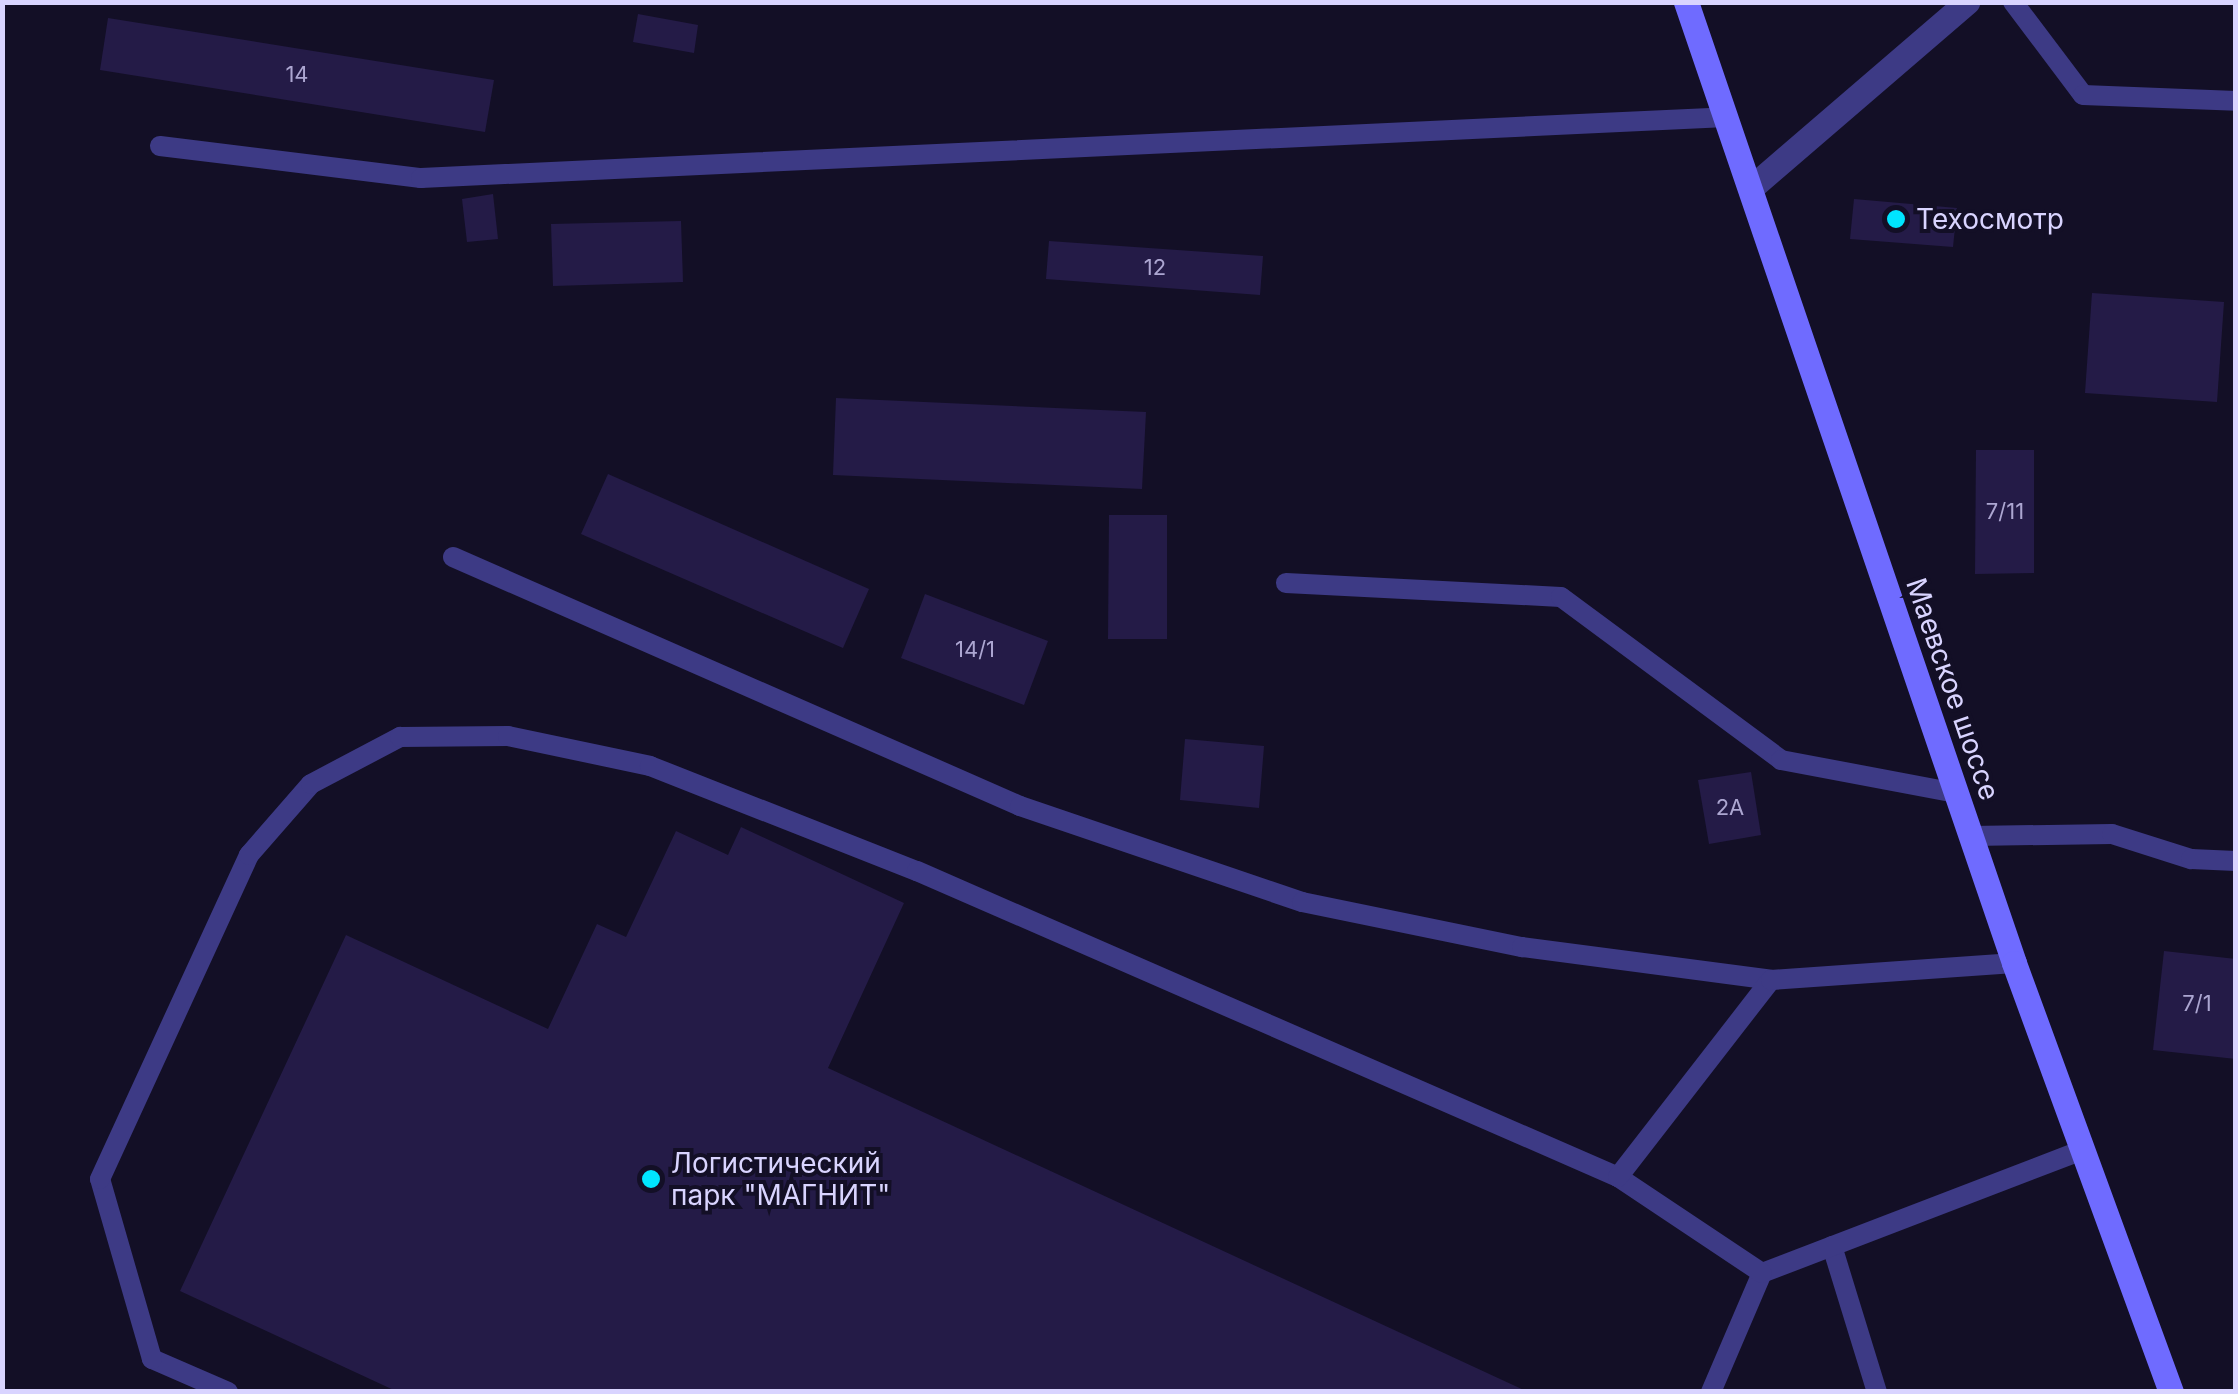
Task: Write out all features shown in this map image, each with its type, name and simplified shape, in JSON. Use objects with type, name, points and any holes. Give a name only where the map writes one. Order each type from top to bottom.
[{"type":"street","name":"Маевское шоссе","points":[[1686,2],[2014,963],[2172,1392]]},
{"type":"street","points":[[1752,187],[1966,2]]},
{"type":"lane","points":[[2012,2],[2083,96],[2236,102]]},
{"type":"lane","points":[[160,146],[420,178],[1728,117]]},
{"type":"lane","points":[[453,557],[1020,806],[1302,902],[1522,947],[1771,980],[2014,963]]},
{"type":"lane","points":[[1286,583],[1562,597],[1781,760],[1956,793]]},
{"type":"lane","points":[[228,1392],[152,1359],[100,1178],[248,854],[311,784],[400,737],[508,736],[650,766],[917,871],[1618,1178],[1762,1273]]},
{"type":"lane","points":[[1971,836],[2112,834],[2191,859],[2236,861]]},
{"type":"lane","points":[[1618,1178],[1771,980]]},
{"type":"lane","points":[[1711,1392],[1762,1273],[2082,1150]]},
{"type":"lane","points":[[1832,1246],[1877,1392]]},
{"type":"building","points":[[638,14],[698,25],[694,53],[633,42]]},
{"type":"building","points":[[108,18],[494,80],[485,132],[100,70]]},
{"type":"building","points":[[493,194],[498,239],[467,242],[462,199]]},
{"type":"building","points":[[1854,199],[1957,208],[1953,247],[1850,239]]},
{"type":"building","points":[[681,221],[683,282],[553,286],[551,224]]},
{"type":"building","points":[[1049,241],[1263,256],[1260,295],[1046,279]]},
{"type":"building","points":[[2092,293],[2224,302],[2217,402],[2085,393]]},
{"type":"building","points":[[836,398],[1146,412],[1142,489],[833,475]]},
{"type":"building","points":[[1976,450],[2034,450],[2034,573],[1975,574]]},
{"type":"building","points":[[608,474],[869,589],[843,648],[581,534]]},
{"type":"building","points":[[1109,515],[1167,515],[1167,639],[1108,639]]},
{"type":"building","points":[[925,594],[1048,641],[1024,705],[901,658]]},
{"type":"building","points":[[1185,739],[1264,746],[1259,808],[1180,800]]},
{"type":"building","points":[[1751,772],[1761,835],[1709,844],[1698,780]]},
{"type":"building","name":"Логистический парк \"МАГНИТ\"","points":[[741,827],[904,903],[828,1068],[1528,1392],[398,1392],[180,1291],[346,935],[548,1029],[597,924],[626,937],[676,831],[728,855]]},
{"type":"building","points":[[2164,951],[2236,959],[2236,1059],[2153,1050]]},
{"type":"place","name":"Техосмотр","points":[[1896,219]]},
{"type":"place","name":"Логистический парк \"МАГНИТ\"","points":[[651,1179]]}]
